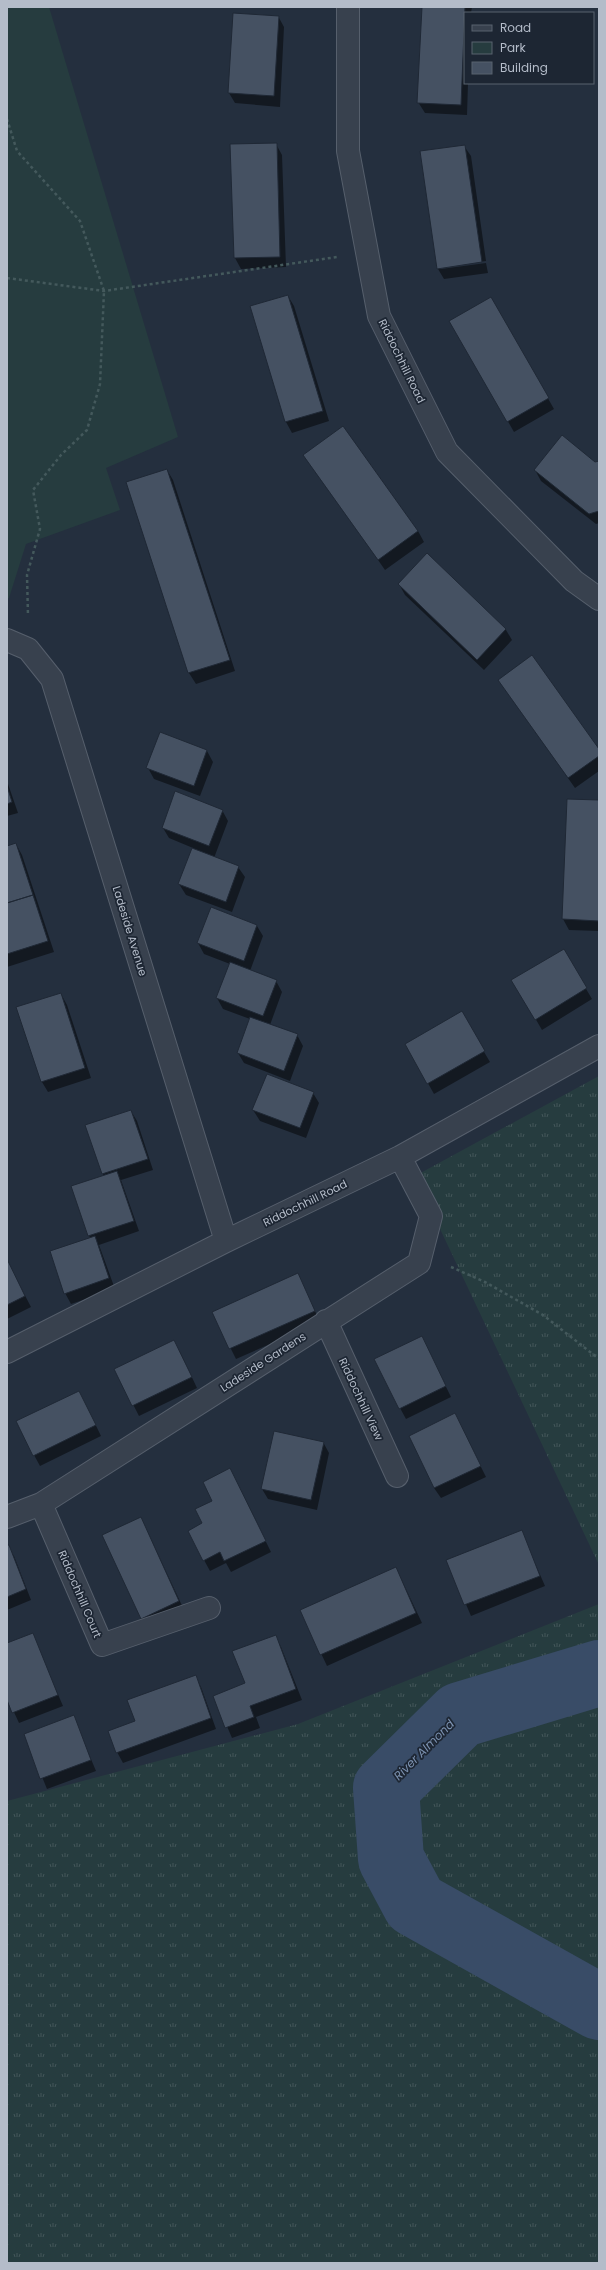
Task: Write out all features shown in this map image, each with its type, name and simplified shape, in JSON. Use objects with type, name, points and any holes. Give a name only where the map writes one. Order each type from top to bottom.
[{"type":"street","name":"Riddochhill Road","points":[[348,7],[348,151],[379,316],[447,452],[574,581],[599,599]]},
{"type":"street","name":"Ladeside Avenue","points":[[7,640],[28,649],[52,679],[226,1241]]},
{"type":"street","name":"Riddochhill Road","points":[[7,1352],[226,1241],[400,1157],[599,1046]]},
{"type":"street","name":"Ladeside Gardens","points":[[7,1517],[41,1504],[419,1263],[431,1216],[400,1157]]},
{"type":"street","name":"Riddochhill View","points":[[326,1321],[396,1476]]},
{"type":"street","name":"Riddochhill Court","points":[[41,1504],[102,1645],[209,1608]]},
{"type":"path","points":[[7,119],[17,151],[80,221],[104,291],[100,384],[87,430],[61,455],[33,490],[40,529],[27,575],[28,649]]},
{"type":"path","points":[[7,278],[104,291],[368,252]]},
{"type":"path","points":[[421,1254],[485,1282],[543,1315],[599,1359]]},
{"type":"green space","points":[[7,7],[49,7],[178,437],[106,468],[120,510],[26,544],[9,598],[7,599]]},
{"type":"green space","points":[[599,1076],[599,1565],[415,1176]]},
{"type":"green space","points":[[599,1604],[599,2263],[7,2263],[7,1801],[298,1724]]},
{"type":"building","points":[[422,7],[465,7],[461,105],[417,103]]},
{"type":"building","points":[[233,13],[279,16],[274,96],[228,93]]},
{"type":"building","points":[[277,143],[280,257],[234,258],[230,144]]},
{"type":"building","points":[[465,145],[482,262],[437,269],[420,151]]},
{"type":"building","points":[[288,295],[323,411],[285,422],[250,306]]},
{"type":"building","points":[[491,297],[549,398],[507,422],[449,321]]},
{"type":"building","points":[[343,426],[418,531],[378,560],[303,455]]},
{"type":"building","points":[[562,435],[595,462],[599,461],[599,511],[589,514],[534,470]]},
{"type":"building","points":[[167,469],[230,660],[188,673],[126,482]]},
{"type":"building","points":[[427,553],[506,629],[477,660],[398,584]]},
{"type":"building","points":[[532,655],[599,749],[599,756],[568,778],[498,680]]},
{"type":"building","points":[[160,732],[207,750],[194,786],[146,768]]},
{"type":"building","points":[[7,786],[12,802],[7,804]]},
{"type":"building","points":[[175,791],[223,810],[209,846],[162,828]]},
{"type":"building","points":[[567,799],[599,800],[599,921],[562,919]]},
{"type":"building","points":[[16,843],[33,895],[7,903],[7,846]]},
{"type":"building","points":[[192,848],[239,866],[226,902],[178,884]]},
{"type":"building","points":[[33,895],[48,941],[7,954],[7,903]]},
{"type":"building","points":[[211,907],[257,925],[244,961],[197,943]]},
{"type":"building","points":[[564,949],[587,988],[535,1020],[511,980]]},
{"type":"building","points":[[230,962],[277,980],[263,1016],[216,998]]},
{"type":"building","points":[[61,993],[85,1068],[41,1082],[16,1007]]},
{"type":"building","points":[[462,1011],[485,1051],[427,1084],[405,1044]]},
{"type":"building","points":[[250,1017],[298,1034],[284,1071],[237,1053]]},
{"type":"building","points":[[267,1074],[314,1092],[300,1128],[252,1110]]},
{"type":"building","points":[[131,1110],[148,1159],[102,1174],[85,1125]]},
{"type":"building","points":[[117,1171],[134,1221],[88,1236],[71,1186]]},
{"type":"building","points":[[95,1236],[109,1278],[64,1294],[50,1251]]},
{"type":"building","points":[[7,1259],[25,1296],[7,1305]]},
{"type":"building","points":[[298,1273],[315,1311],[229,1349],[212,1312]]},
{"type":"building","points":[[422,1336],[446,1386],[399,1409],[374,1359]]},
{"type":"building","points":[[174,1340],[192,1377],[132,1406],[114,1369]]},
{"type":"building","points":[[79,1391],[96,1425],[33,1456],[16,1421]]},
{"type":"building","points":[[455,1413],[481,1466],[434,1488],[409,1436]]},
{"type":"building","points":[[274,1431],[324,1442],[311,1500],[261,1489]]},
{"type":"building","points":[[230,1468],[266,1541],[224,1561],[220,1552],[203,1561],[188,1531],[202,1523],[195,1509],[212,1501],[203,1482]]},
{"type":"building","points":[[141,1517],[179,1601],[141,1619],[102,1535]]},
{"type":"building","points":[[522,1530],[540,1576],[464,1605],[446,1560]]},
{"type":"building","points":[[7,1545],[9,1545],[26,1589],[7,1597]]},
{"type":"building","points":[[396,1567],[416,1613],[320,1655],[300,1610]]},
{"type":"building","points":[[33,1633],[58,1695],[12,1713],[7,1700],[7,1643]]},
{"type":"building","points":[[276,1635],[296,1689],[250,1706],[254,1717],[225,1728],[213,1696],[245,1683],[232,1651]]},
{"type":"building","points":[[196,1675],[211,1718],[116,1753],[108,1731],[135,1721],[127,1700]]},
{"type":"building","points":[[74,1715],[91,1760],[40,1779],[24,1734]]},
{"type":"waterway","name":"River Almond","points":[[599,1673],[460,1715],[386,1788],[391,1859],[415,1904],[599,2007]]}]
